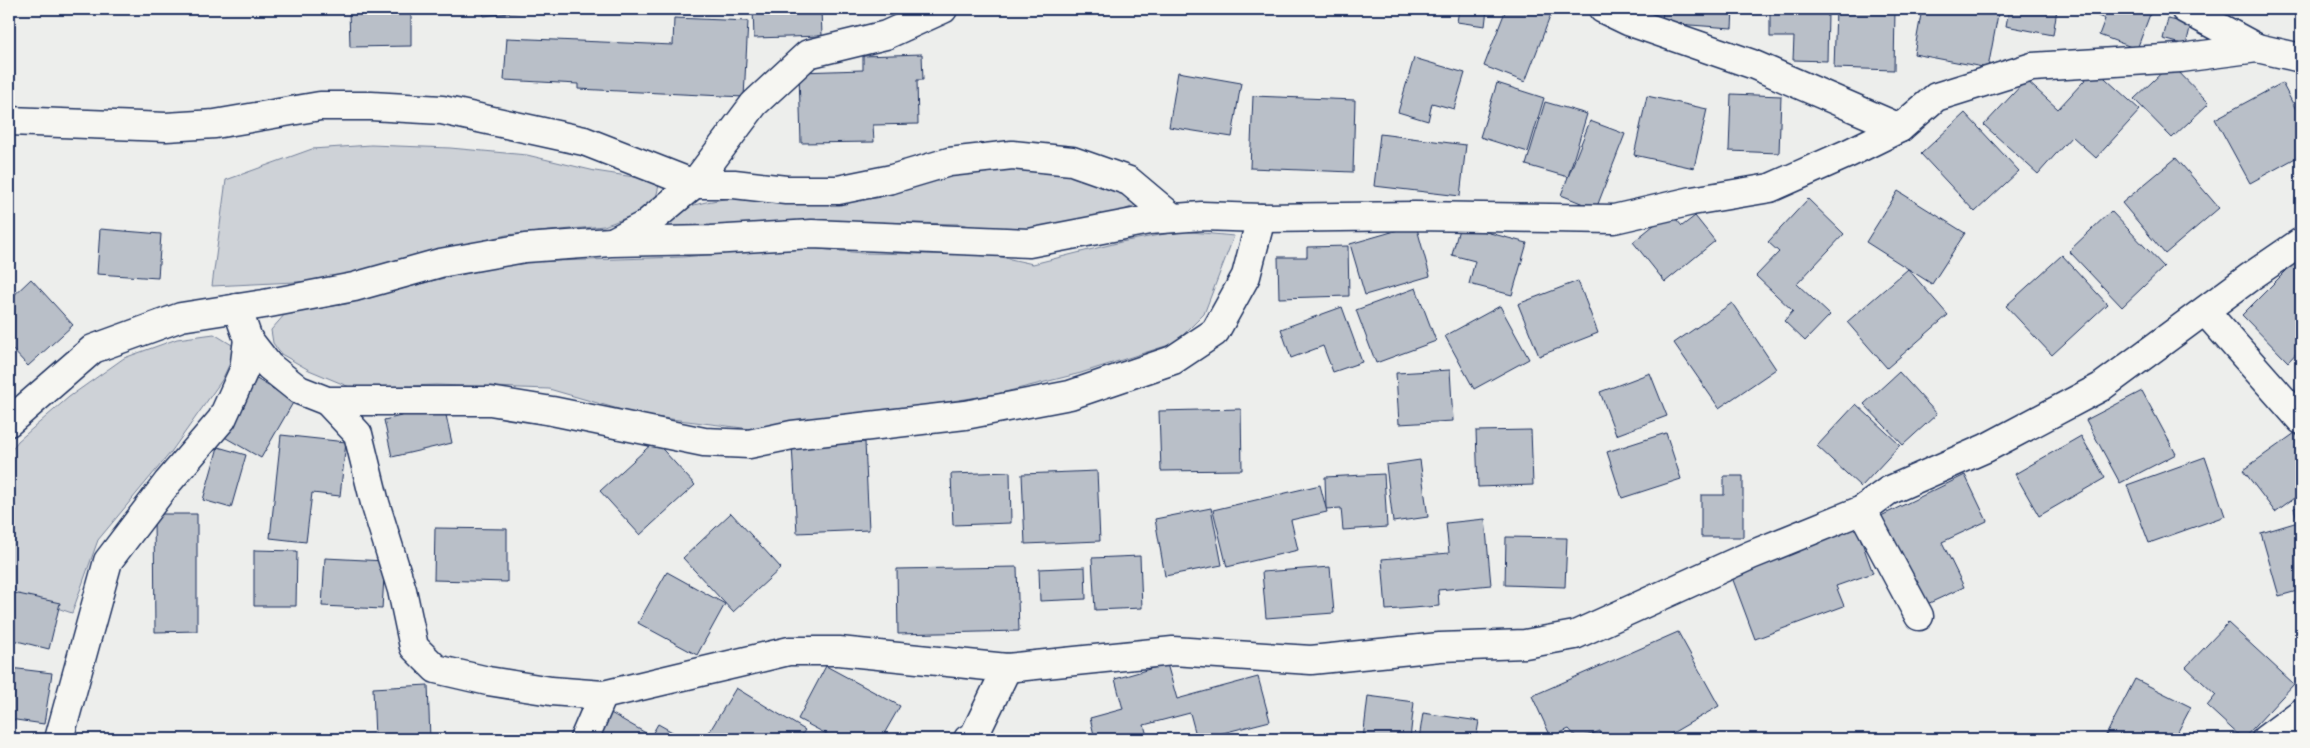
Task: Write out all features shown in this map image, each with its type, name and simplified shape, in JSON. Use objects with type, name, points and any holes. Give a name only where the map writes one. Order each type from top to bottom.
[{"type":"street","points":[[611,242],[645,225],[694,184],[754,104],[808,54],[886,35],[943,9]]},
{"type":"street","points":[[1603,9],[1628,21],[1752,64],[1900,128]]},
{"type":"street","points":[[2185,9],[2257,48],[2301,58]]},
{"type":"street","points":[[9,422],[93,350],[181,317],[354,287],[440,263],[526,248],[611,242],[711,240],[812,234],[1029,243],[1149,220],[1202,216],[1262,218],[1415,216],[1614,219],[1692,201],[1770,188],[1900,128],[1936,97],[2032,67],[2181,58],[2257,48]]},
{"type":"street","points":[[9,121],[166,127],[215,124],[320,106],[371,106],[442,110],[584,141],[694,184],[734,184],[786,190],[838,190],[892,179],[949,162],[1012,156],[1072,161],[1129,182],[1174,218]]},
{"type":"street","points":[[237,308],[248,339],[269,366],[298,390],[327,401],[490,401],[552,411],[704,442],[749,444],[792,435],[965,415],[1070,395],[1173,360],[1215,332],[1246,276],[1262,218]]},
{"type":"street","points":[[327,401],[358,434],[375,503],[402,590],[414,647],[436,669],[488,681],[551,691],[603,695],[790,651],[839,651],[1007,668],[1173,651],[1311,660],[1391,651],[1525,644],[1575,635],[1751,555],[1862,510],[1888,492],[1986,448],[2101,387],[2250,277],[2301,242]]},
{"type":"street","points":[[2205,311],[2301,420]]},
{"type":"street","points":[[59,739],[108,561],[168,482],[222,419],[244,370],[248,339]]},
{"type":"street","points":[[1862,510],[1919,616]]},
{"type":"street","points":[[973,738],[1007,668]]},
{"type":"street","points":[[584,739],[603,695]]},
{"type":"street","points":[[2266,739],[2301,713]]},
{"type":"shaded area","points":[[371,145],[450,148],[527,155],[595,171],[660,181],[655,202],[636,214],[604,226],[506,235],[316,281],[212,286],[226,180],[312,149]]},
{"type":"shaded area","points":[[1009,164],[1060,172],[1092,180],[1122,194],[1136,205],[1114,214],[1014,234],[960,224],[820,221],[660,229],[686,207],[706,202],[748,195],[825,201],[877,198],[961,170]]},
{"type":"shaded area","points":[[1181,231],[1234,236],[1204,314],[1175,343],[1081,373],[997,394],[857,416],[751,429],[639,415],[549,389],[436,385],[352,388],[309,370],[281,354],[273,343],[271,330],[286,313],[346,304],[431,281],[522,262],[683,257],[798,247],[862,253],[992,255],[1033,264],[1121,242]]},
{"type":"shaded area","points":[[214,334],[237,348],[222,380],[171,452],[98,540],[72,613],[9,592],[9,453],[18,441],[69,397],[124,358],[177,339]]},
{"type":"building","points":[[349,9],[411,9],[411,46],[350,47]]},
{"type":"building","points":[[482,9],[541,9],[484,16]]},
{"type":"building","points":[[753,9],[821,9],[822,36],[754,38]]},
{"type":"building","points":[[1459,9],[1487,9],[1485,26],[1457,22]]},
{"type":"building","points":[[1506,9],[1553,9],[1525,82],[1484,66]]},
{"type":"building","points":[[1663,9],[1733,9],[1732,28],[1662,23]]},
{"type":"building","points":[[1836,9],[1895,9],[1894,70],[1834,68]]},
{"type":"building","points":[[1922,9],[1999,9],[1988,68],[1914,54]]},
{"type":"building","points":[[2009,9],[2057,9],[2053,35],[2006,26]]},
{"type":"building","points":[[2082,9],[2152,9],[2137,49],[2099,35],[2105,19]]},
{"type":"building","points":[[1770,12],[1828,13],[1827,61],[1793,60],[1794,37],[1770,37]]},
{"type":"building","points":[[674,18],[748,21],[744,97],[578,89],[578,84],[504,80],[507,38],[673,45]]},
{"type":"building","points":[[2168,19],[2191,24],[2186,45],[2163,39]]},
{"type":"building","points":[[922,54],[923,80],[917,80],[918,124],[873,125],[874,142],[801,143],[799,72],[863,70],[863,56]]},
{"type":"building","points":[[1414,58],[1465,73],[1454,109],[1432,103],[1428,121],[1398,112]]},
{"type":"building","points":[[2171,64],[2209,103],[2172,138],[2134,99]]},
{"type":"building","points":[[2095,69],[2140,110],[2096,158],[2072,136],[2038,174],[1984,125],[2026,80],[2058,109]]},
{"type":"building","points":[[1178,72],[1241,83],[1232,137],[1169,127]]},
{"type":"building","points":[[1497,83],[1544,98],[1528,152],[1480,137]]},
{"type":"building","points":[[2282,83],[2301,119],[2301,155],[2250,183],[2215,119]]},
{"type":"building","points":[[1731,94],[1781,96],[1779,153],[1729,151]]},
{"type":"building","points":[[1253,96],[1355,100],[1353,172],[1250,168]]},
{"type":"building","points":[[1647,96],[1707,109],[1694,168],[1634,155]]},
{"type":"building","points":[[1545,102],[1587,114],[1568,177],[1526,165]]},
{"type":"building","points":[[1965,113],[2019,171],[1975,212],[1921,154]]},
{"type":"building","points":[[1590,121],[1625,134],[1596,209],[1561,195]]},
{"type":"building","points":[[1380,134],[1466,145],[1460,196],[1374,186]]},
{"type":"building","points":[[2176,158],[2219,208],[2165,254],[2122,203]]},
{"type":"building","points":[[1898,191],[1965,233],[1932,284],[1866,242]]},
{"type":"building","points":[[1808,199],[1844,234],[1797,284],[1830,315],[1805,341],[1784,321],[1793,311],[1756,276],[1779,252],[1768,242]]},
{"type":"building","points":[[2111,211],[2164,267],[2122,307],[2069,251]]},
{"type":"building","points":[[1670,212],[1682,226],[1695,216],[1715,241],[1665,282],[1633,242]]},
{"type":"building","points":[[1416,225],[1430,276],[1365,295],[1350,244]]},
{"type":"building","points":[[1460,225],[1527,243],[1512,295],[1469,284],[1475,261],[1452,255]]},
{"type":"building","points":[[100,229],[161,234],[158,278],[97,274]]},
{"type":"building","points":[[1348,246],[1349,296],[1279,298],[1278,257],[1307,257],[1307,247]]},
{"type":"building","points":[[2062,255],[2107,304],[2052,355],[2006,306]]},
{"type":"building","points":[[2301,256],[2301,348],[2288,362],[2242,315]]},
{"type":"building","points":[[1908,269],[1948,315],[1887,368],[1847,322]]},
{"type":"building","points":[[31,279],[73,325],[28,366],[9,346],[9,300]]},
{"type":"building","points":[[1578,281],[1598,333],[1539,356],[1518,304]]},
{"type":"building","points":[[1416,288],[1436,341],[1376,363],[1356,310]]},
{"type":"building","points":[[1732,303],[1776,369],[1719,408],[1674,343]]},
{"type":"building","points":[[1500,306],[1529,359],[1474,389],[1445,336]]},
{"type":"building","points":[[1342,307],[1362,362],[1333,372],[1323,346],[1291,358],[1281,329]]},
{"type":"building","points":[[1450,370],[1453,421],[1399,424],[1396,373]]},
{"type":"building","points":[[1899,372],[1937,414],[1903,445],[1864,404]]},
{"type":"building","points":[[1650,373],[1667,416],[1616,435],[1600,392]]},
{"type":"building","points":[[255,378],[294,401],[261,458],[221,435]]},
{"type":"building","points":[[2142,391],[2176,454],[2120,483],[2086,420]]},
{"type":"building","points":[[1856,404],[1900,445],[1861,487],[1817,446]]},
{"type":"building","points":[[444,406],[452,443],[392,457],[384,420]]},
{"type":"building","points":[[1241,409],[1242,470],[1161,471],[1159,411]]},
{"type":"building","points":[[1531,430],[1533,485],[1478,487],[1476,431]]},
{"type":"building","points":[[1666,433],[1681,479],[1622,498],[1607,452]]},
{"type":"building","points":[[2295,433],[2301,441],[2301,493],[2275,512],[2243,470]]},
{"type":"building","points":[[281,435],[346,442],[340,496],[312,493],[306,542],[270,538]]},
{"type":"building","points":[[2081,436],[2105,478],[2039,516],[2015,474]]},
{"type":"building","points":[[655,441],[695,485],[640,535],[600,491]]},
{"type":"building","points":[[865,442],[869,530],[797,533],[792,445]]},
{"type":"building","points":[[218,447],[246,455],[231,508],[203,500]]},
{"type":"building","points":[[2205,457],[2225,516],[2149,543],[2127,485]]},
{"type":"building","points":[[1420,460],[1428,517],[1393,522],[1386,465]]},
{"type":"building","points":[[1097,471],[1100,541],[1025,544],[1022,474]]},
{"type":"building","points":[[1010,472],[1011,523],[953,525],[951,474]]},
{"type":"building","points":[[1384,474],[1387,527],[1343,530],[1341,508],[1326,509],[1325,477]]},
{"type":"building","points":[[1965,475],[1987,521],[1942,542],[1964,587],[1923,606],[1881,516]]},
{"type":"building","points":[[1724,476],[1743,476],[1743,537],[1701,537],[1701,495],[1724,495]]},
{"type":"building","points":[[1320,485],[1327,512],[1291,520],[1298,550],[1227,567],[1213,510]]},
{"type":"building","points":[[2301,506],[2301,590],[2279,596],[2261,533],[2298,522],[2294,508]]},
{"type":"building","points":[[1211,508],[1222,565],[1165,576],[1155,519]]},
{"type":"building","points":[[731,513],[781,568],[733,612],[683,558]]},
{"type":"building","points":[[154,514],[197,514],[197,631],[155,632]]},
{"type":"building","points":[[1485,519],[1491,585],[1438,590],[1439,606],[1386,610],[1382,559],[1449,553],[1446,523]]},
{"type":"building","points":[[1856,526],[1873,573],[1836,586],[1844,606],[1755,639],[1730,572]]},
{"type":"building","points":[[435,528],[507,529],[507,582],[434,580]]},
{"type":"building","points":[[1506,537],[1567,538],[1565,587],[1505,585]]},
{"type":"building","points":[[254,550],[297,551],[296,606],[254,606]]},
{"type":"building","points":[[1140,556],[1142,608],[1095,610],[1092,558]]},
{"type":"building","points":[[325,558],[385,561],[382,609],[322,606]]},
{"type":"building","points":[[1017,567],[1019,631],[898,634],[897,569]]},
{"type":"building","points":[[1085,567],[1086,599],[1040,601],[1039,569]]},
{"type":"building","points":[[1330,567],[1334,613],[1266,618],[1262,572]]},
{"type":"building","points":[[667,572],[725,604],[697,655],[638,623]]},
{"type":"building","points":[[9,592],[60,603],[49,649],[9,639]]},
{"type":"building","points":[[2228,623],[2294,684],[2243,739],[2207,706],[2216,695],[2186,667]]},
{"type":"building","points":[[1678,632],[1719,706],[1662,739],[1627,739],[1625,737],[1602,739],[1600,731],[1578,739],[1569,729],[1551,737],[1532,696]]},
{"type":"building","points":[[1167,664],[1177,699],[1258,677],[1270,721],[1215,735],[1216,739],[1197,739],[1190,713],[1144,725],[1148,739],[1095,739],[1090,718],[1123,709],[1115,679]]},
{"type":"building","points":[[826,666],[900,706],[881,739],[836,739],[798,719]]},
{"type":"building","points":[[10,668],[52,673],[44,724],[9,719]]},
{"type":"building","points":[[2135,679],[2191,707],[2174,739],[2104,739]]},
{"type":"building","points":[[428,685],[430,739],[375,739],[373,688]]},
{"type":"building","points":[[736,688],[805,730],[799,739],[705,739]]},
{"type":"building","points":[[1368,696],[1414,702],[1410,739],[1363,739]]},
{"type":"building","points":[[609,712],[651,736],[658,724],[685,739],[593,739]]},
{"type":"building","points":[[1423,713],[1479,721],[1476,739],[1419,739]]},
{"type":"building","points":[[231,735],[231,739],[156,739],[156,737]]},
{"type":"building","points":[[1882,736],[1883,739],[1866,739]]}]
